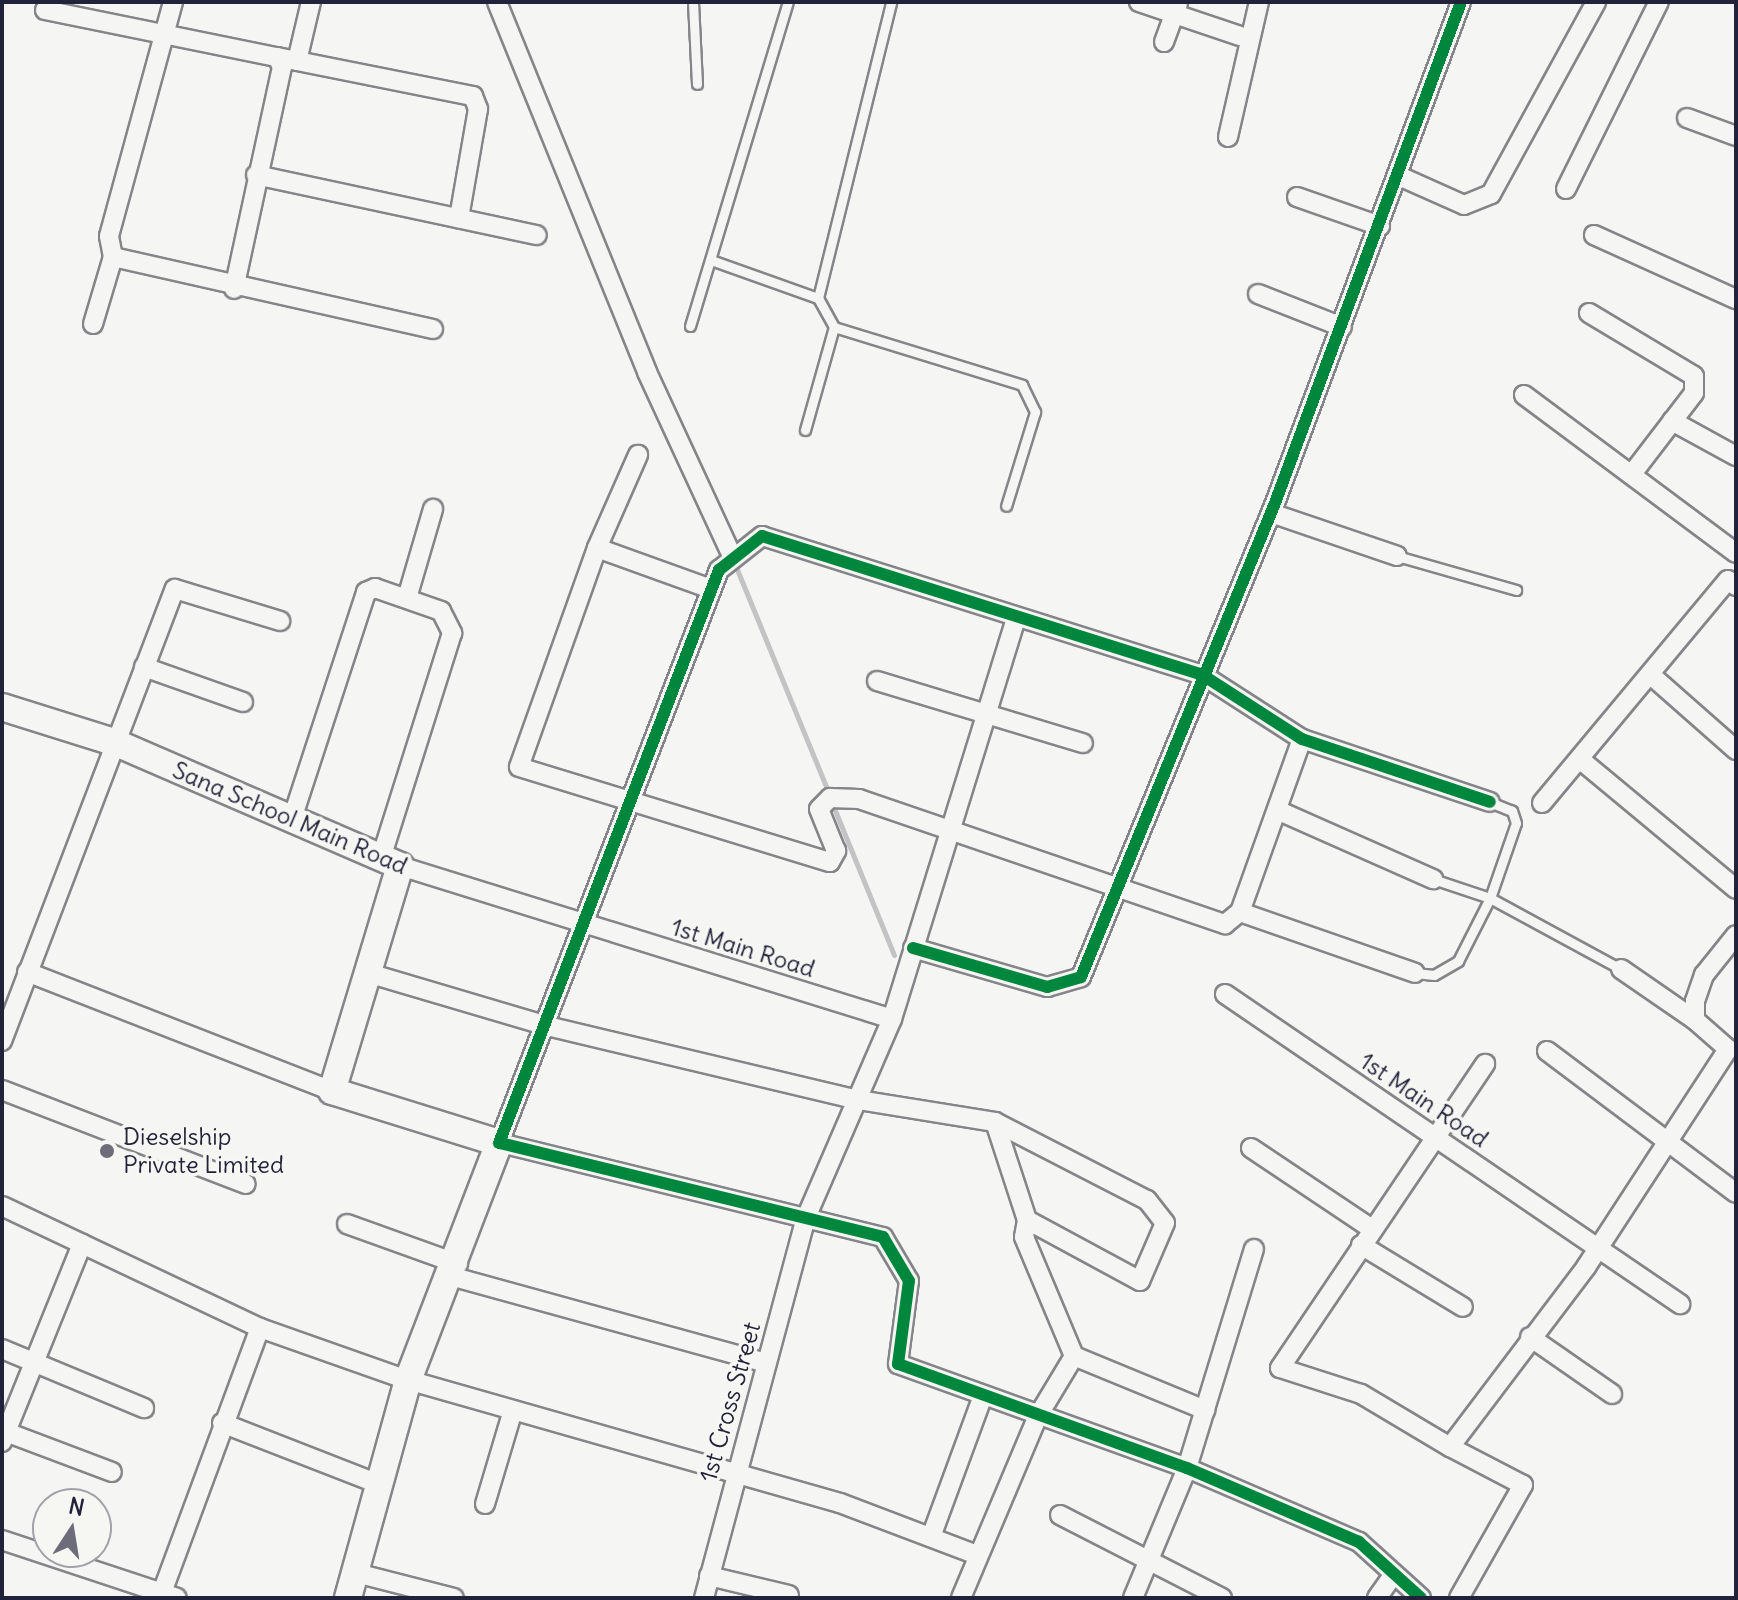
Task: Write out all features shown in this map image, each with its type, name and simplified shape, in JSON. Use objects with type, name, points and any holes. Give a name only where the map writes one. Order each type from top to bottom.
[{"type":"street","points":[[93,324],[113,257],[109,236],[162,32],[173,2]]},
{"type":"street","points":[[297,61],[311,2]]},
{"type":"street","points":[[497,2],[647,372],[731,554]]},
{"type":"street","points":[[1139,2],[1177,8],[1240,36]]},
{"type":"street","points":[[1228,137],[1259,2]]},
{"type":"street","points":[[913,948],[1047,987],[1066,985],[1081,977],[1201,674],[1271,513],[1399,176],[1461,2]]},
{"type":"street","points":[[1399,176],[1464,205],[1491,194],[1596,2]]},
{"type":"street","points":[[1566,189],[1659,2]]},
{"type":"street","points":[[1164,42],[1177,8]]},
{"type":"street","points":[[45,10],[473,96],[478,109],[459,218]]},
{"type":"street","points":[[234,289],[256,175],[282,67],[277,57]]},
{"type":"street","points":[[1687,118],[1736,136]]},
{"type":"street","points":[[256,175],[537,235]]},
{"type":"street","points":[[1297,197],[1380,226]]},
{"type":"street","points":[[1594,235],[1736,299]]},
{"type":"street","points":[[113,257],[234,289],[433,329]]},
{"type":"street","points":[[1258,294],[1342,327]]},
{"type":"street","points":[[1589,313],[1694,376],[1694,393],[1631,475]]},
{"type":"street","points":[[1524,395],[1736,553]]},
{"type":"street","points":[[1672,421],[1736,456]]},
{"type":"street","points":[[638,455],[597,548],[519,767],[630,797],[830,862],[836,851],[819,809],[830,798],[859,799],[1225,924],[1240,912],[1302,739]]},
{"type":"street","points":[[407,598],[433,509]]},
{"type":"street","points":[[1271,513],[1397,556]]},
{"type":"street","points":[[454,1598],[352,1586],[376,1483],[408,1380],[456,1270],[499,1143],[581,922],[711,589],[731,554],[762,536],[1201,674],[1302,739],[1490,802]]},
{"type":"street","points":[[597,548],[711,589]]},
{"type":"street","points":[[1542,803],[1582,761],[1733,580]]},
{"type":"street","points":[[292,819],[361,600],[375,588],[441,611],[452,633],[391,862],[368,973],[332,1091]]},
{"type":"street","points":[[2,1041],[175,589],[280,621]]},
{"type":"street","name":"1st Cross Street","points":[[704,1598],[732,1473],[805,1220],[892,1019],[947,828],[1016,618]]},
{"type":"street","points":[[144,667],[243,702]]},
{"type":"street","points":[[1652,676],[1736,750]]},
{"type":"street","points":[[877,681],[1083,743]]},
{"type":"street","name":"Sana School Main Road","points":[[2,707],[114,742],[391,862],[581,922]]},
{"type":"street","points":[[1582,761],[1736,889]]},
{"type":"street","points":[[1277,810],[1433,879]]},
{"type":"street","points":[[1240,912],[1415,973]]},
{"type":"street","name":"1st Main Road","points":[[581,922],[892,1019]]},
{"type":"street","points":[[1695,1020],[1704,975],[1736,935]]},
{"type":"street","points":[[1450,1447],[1732,1052],[1695,1020],[1621,969]]},
{"type":"street","points":[[27,972],[332,1091],[499,1143],[883,1237],[909,1281],[898,1364],[1187,1468],[1359,1542],[1421,1598]]},
{"type":"street","points":[[368,973],[543,1025],[859,1100],[995,1122],[1147,1200],[1165,1223],[1140,1281],[1027,1220]]},
{"type":"street","name":"1st Main Road","points":[[1225,994],[1597,1244],[1680,1304]]},
{"type":"street","points":[[1547,1051],[1736,1193]]},
{"type":"street","points":[[1459,1598],[1523,1485],[1450,1447],[1361,1394],[1280,1368],[1433,1136],[1485,1064]]},
{"type":"street","points":[[2,1090],[246,1184]]},
{"type":"street","points":[[995,1122],[1027,1220],[1024,1237],[1074,1356],[1205,1410]]},
{"type":"street","points":[[1251,1148],[1372,1229]]},
{"type":"street","points":[[2,1206],[260,1328],[408,1380],[732,1473],[931,1537],[977,1555]]},
{"type":"street","points":[[347,1224],[456,1270],[766,1363]]},
{"type":"street","points":[[82,1244],[4,1437],[112,1472]]},
{"type":"street","points":[[1361,1245],[1463,1307]]},
{"type":"street","points":[[1133,1598],[1151,1562],[1187,1468],[1254,1249]]},
{"type":"street","points":[[2,1540],[166,1596],[222,1423],[260,1328]]},
{"type":"street","points":[[1530,1337],[1612,1394]]},
{"type":"street","points":[[2,1349],[144,1408]]},
{"type":"street","points":[[961,1598],[1038,1416],[1074,1356]]},
{"type":"street","points":[[931,1537],[983,1396]]},
{"type":"street","points":[[485,1504],[513,1410]]},
{"type":"street","points":[[222,1423],[376,1483]]},
{"type":"street","points":[[1060,1515],[1222,1598]]},
{"type":"street","points":[[1377,1598],[1393,1575]]},
{"type":"street","points":[[709,1576],[789,1595]]},
{"type":"lane","points":[[693,2],[697,84]]},
{"type":"lane","points":[[690,326],[788,2]]},
{"type":"lane","points":[[818,298],[891,2]]},
{"type":"lane","points":[[711,260],[818,298],[834,327],[1022,385],[1035,412],[1006,506]]},
{"type":"lane","points":[[805,430],[834,327]]},
{"type":"lane","points":[[1397,556],[1516,590]]},
{"type":"lane","points":[[1415,973],[1434,975],[1458,961],[1490,898],[1516,823],[1512,811],[1490,802]]},
{"type":"lane","points":[[1433,879],[1490,898],[1621,969]]},
{"type":"waterway","points":[[734,562],[829,794]]},
{"type":"waterway","points":[[832,803],[894,955]]},
{"type":"cycle path","points":[[913,948],[1047,987],[1081,977],[1275,503],[1461,2]]},
{"type":"cycle path","points":[[1421,1598],[1359,1542],[1187,1468],[898,1364],[909,1281],[883,1237],[499,1143],[719,570],[762,536],[1201,674],[1302,739],[1490,802]]},
{"type":"place","name":"Dieselship Private Limited","points":[[107,1151]]}]
